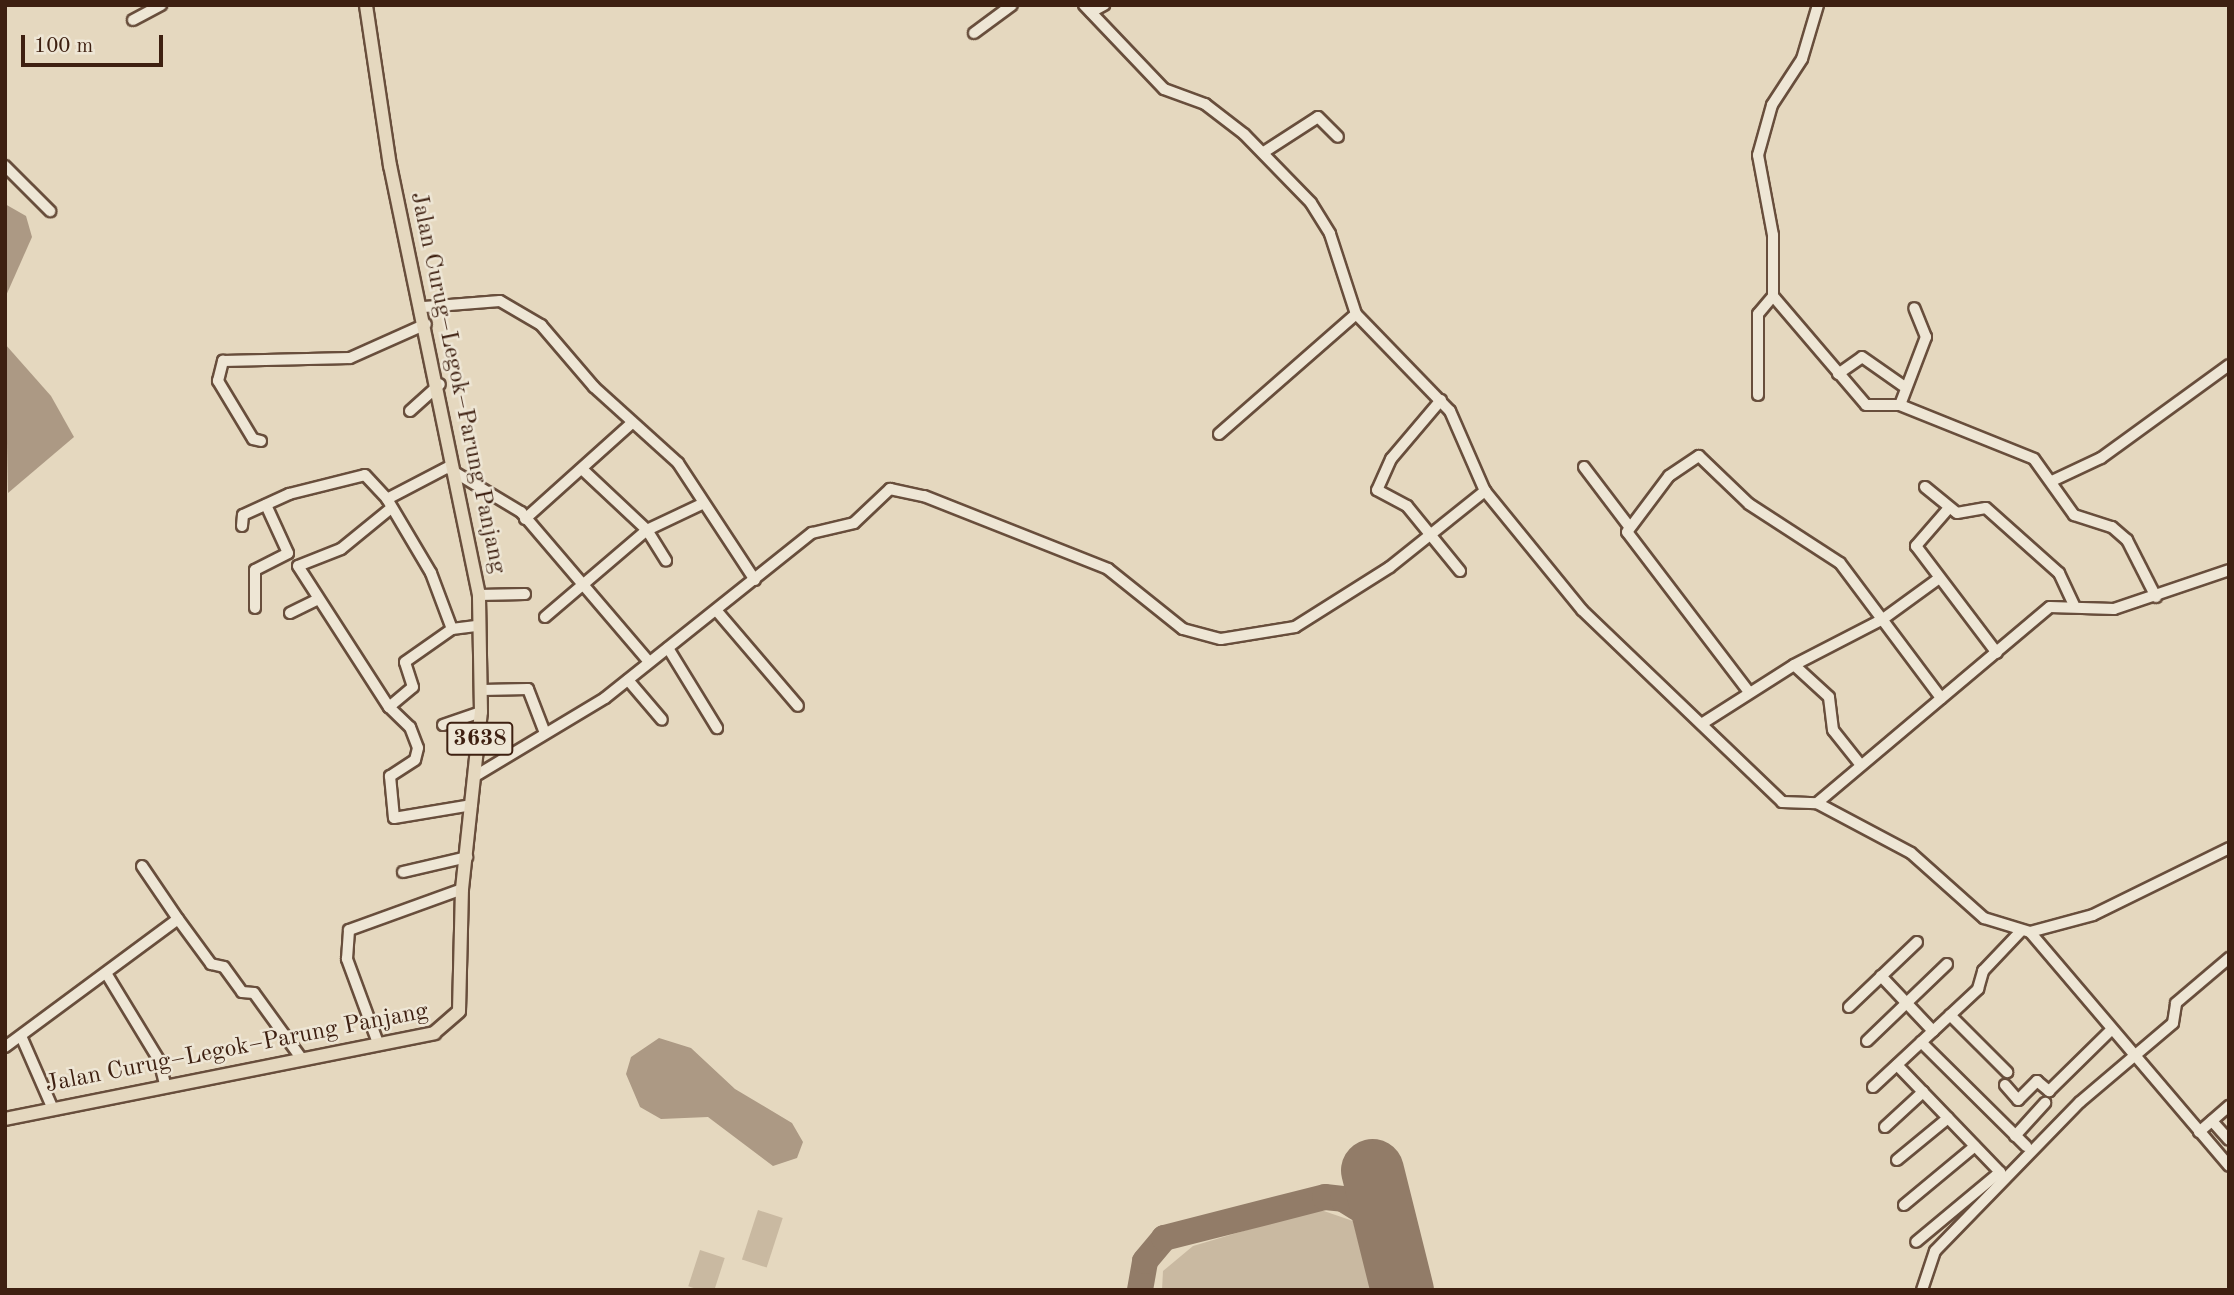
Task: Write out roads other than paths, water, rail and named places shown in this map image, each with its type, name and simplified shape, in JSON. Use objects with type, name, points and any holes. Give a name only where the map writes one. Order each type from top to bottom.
[{"type":"main road","name":"Jalan Curug–Legok–Parung Panjang","points":[[5,1119],[165,1084],[434,1033],[456,1018],[462,1002],[462,889],[477,775],[482,690],[479,595],[451,468],[440,384],[390,166],[366,5]]},
{"type":"street","points":[[133,20],[161,5]]},
{"type":"street","points":[[974,33],[1012,5]]},
{"type":"street","points":[[1104,5],[1088,9],[1164,89],[1205,104],[1264,152],[1320,213],[1356,314],[1441,400],[1485,491],[1582,610],[1666,695],[1703,723],[1782,802],[1817,803],[1911,853],[1984,918],[2025,931],[2093,915],[2229,848]]},
{"type":"street","points":[[1818,5],[1802,59],[1772,105],[1758,155],[1773,235],[1773,296],[1866,405],[1900,405],[2008,444],[2034,459],[2074,515],[2121,534],[2156,597]]},
{"type":"street","points":[[1264,152],[1318,117],[1338,137]]},
{"type":"street","points":[[5,166],[50,211]]},
{"type":"street","points":[[1758,395],[1758,314],[1773,296]]},
{"type":"street","points":[[424,307],[484,300],[522,310],[560,341],[594,387],[678,463],[702,504],[755,580]]},
{"type":"street","points":[[1900,405],[1902,385],[1926,337],[1914,308]]},
{"type":"street","points":[[1219,434],[1356,314]]},
{"type":"street","points":[[261,441],[253,439],[218,381],[223,361],[350,358],[426,324]]},
{"type":"street","points":[[1838,374],[1862,357],[1902,385]]},
{"type":"street","points":[[2052,481],[2101,458],[2229,365]]},
{"type":"street","points":[[410,411],[440,384]]},
{"type":"street","points":[[1441,400],[1391,459],[1377,490],[1407,506],[1460,571]]},
{"type":"street","points":[[525,519],[632,423]]},
{"type":"street","points":[[1628,524],[1669,476],[1702,456],[1749,504],[1840,563],[1941,698]]},
{"type":"street","points":[[1584,467],[1628,524],[1628,534],[1749,692]]},
{"type":"street","points":[[472,805],[394,818],[390,776],[415,760],[418,748],[410,727],[361,671],[349,635],[317,600],[299,564],[341,549],[388,504],[451,468],[482,483],[525,519],[649,662]]},
{"type":"street","points":[[582,469],[647,530],[666,561]]},
{"type":"street","points":[[242,526],[243,515],[266,505],[365,475],[418,547],[452,629]]},
{"type":"street","points":[[1925,488],[1948,509],[1986,508],[2059,573],[2074,605]]},
{"type":"street","points":[[477,775],[628,680],[812,533],[854,523],[882,492],[898,489],[1119,573],[1183,629],[1221,639],[1295,627],[1431,537],[1485,491]]},
{"type":"street","points":[[545,618],[647,530],[702,504]]},
{"type":"street","points":[[255,608],[255,570],[288,552],[266,505]]},
{"type":"street","points":[[1948,509],[1916,542],[1938,579],[1997,653]]},
{"type":"street","points":[[1817,803],[1860,764],[1997,653],[2043,610],[2074,605],[2107,610],[2156,597],[2229,570]]},
{"type":"street","points":[[1703,723],[1794,665],[1883,619],[1938,579]]},
{"type":"street","points":[[479,595],[525,594]]},
{"type":"street","points":[[290,613],[317,600]]},
{"type":"street","points":[[716,610],[798,706]]},
{"type":"street","points":[[390,707],[413,687],[405,662],[452,629],[478,626]]},
{"type":"street","points":[[668,648],[717,728]]},
{"type":"street","points":[[1794,665],[1829,697],[1833,730],[1860,764]]},
{"type":"street","points":[[628,680],[662,720]]},
{"type":"street","points":[[482,690],[528,689],[545,733]]},
{"type":"street","points":[[443,725],[481,712]]},
{"type":"street","points":[[403,873],[467,857]]},
{"type":"street","points":[[142,866],[211,964],[224,967],[242,992],[254,993],[301,1058]]},
{"type":"street","points":[[378,1042],[347,959],[349,930],[462,889]]},
{"type":"street","points":[[5,1047],[178,919]]},
{"type":"street","points":[[1873,1087],[1951,1015],[2025,931]]},
{"type":"street","points":[[2025,931],[2229,1166]]},
{"type":"street","points":[[1849,1007],[1917,942]]},
{"type":"street","points":[[1922,1290],[1935,1251],[2132,1054],[2173,1023],[2176,1003],[2229,958]]},
{"type":"street","points":[[1867,1041],[1947,964]]},
{"type":"street","points":[[106,973],[159,1060],[165,1084]]},
{"type":"street","points":[[1881,976],[1933,1031]]},
{"type":"street","points":[[1951,1015],[2007,1072]]},
{"type":"street","points":[[2005,1085],[2018,1100],[2037,1081],[2049,1091],[2111,1030]]},
{"type":"street","points":[[21,1036],[52,1107]]},
{"type":"street","points":[[1921,1042],[2026,1146]]},
{"type":"street","points":[[1897,1065],[2000,1172],[1916,1242]]},
{"type":"street","points":[[1885,1127],[1923,1092]]},
{"type":"street","points":[[2015,1136],[2045,1103]]},
{"type":"street","points":[[2199,1132],[2229,1106]]},
{"type":"street","points":[[1897,1160],[1948,1118]]},
{"type":"street","points":[[2212,1121],[2229,1140]]},
{"type":"street","points":[[1904,1205],[1975,1146]]}]
